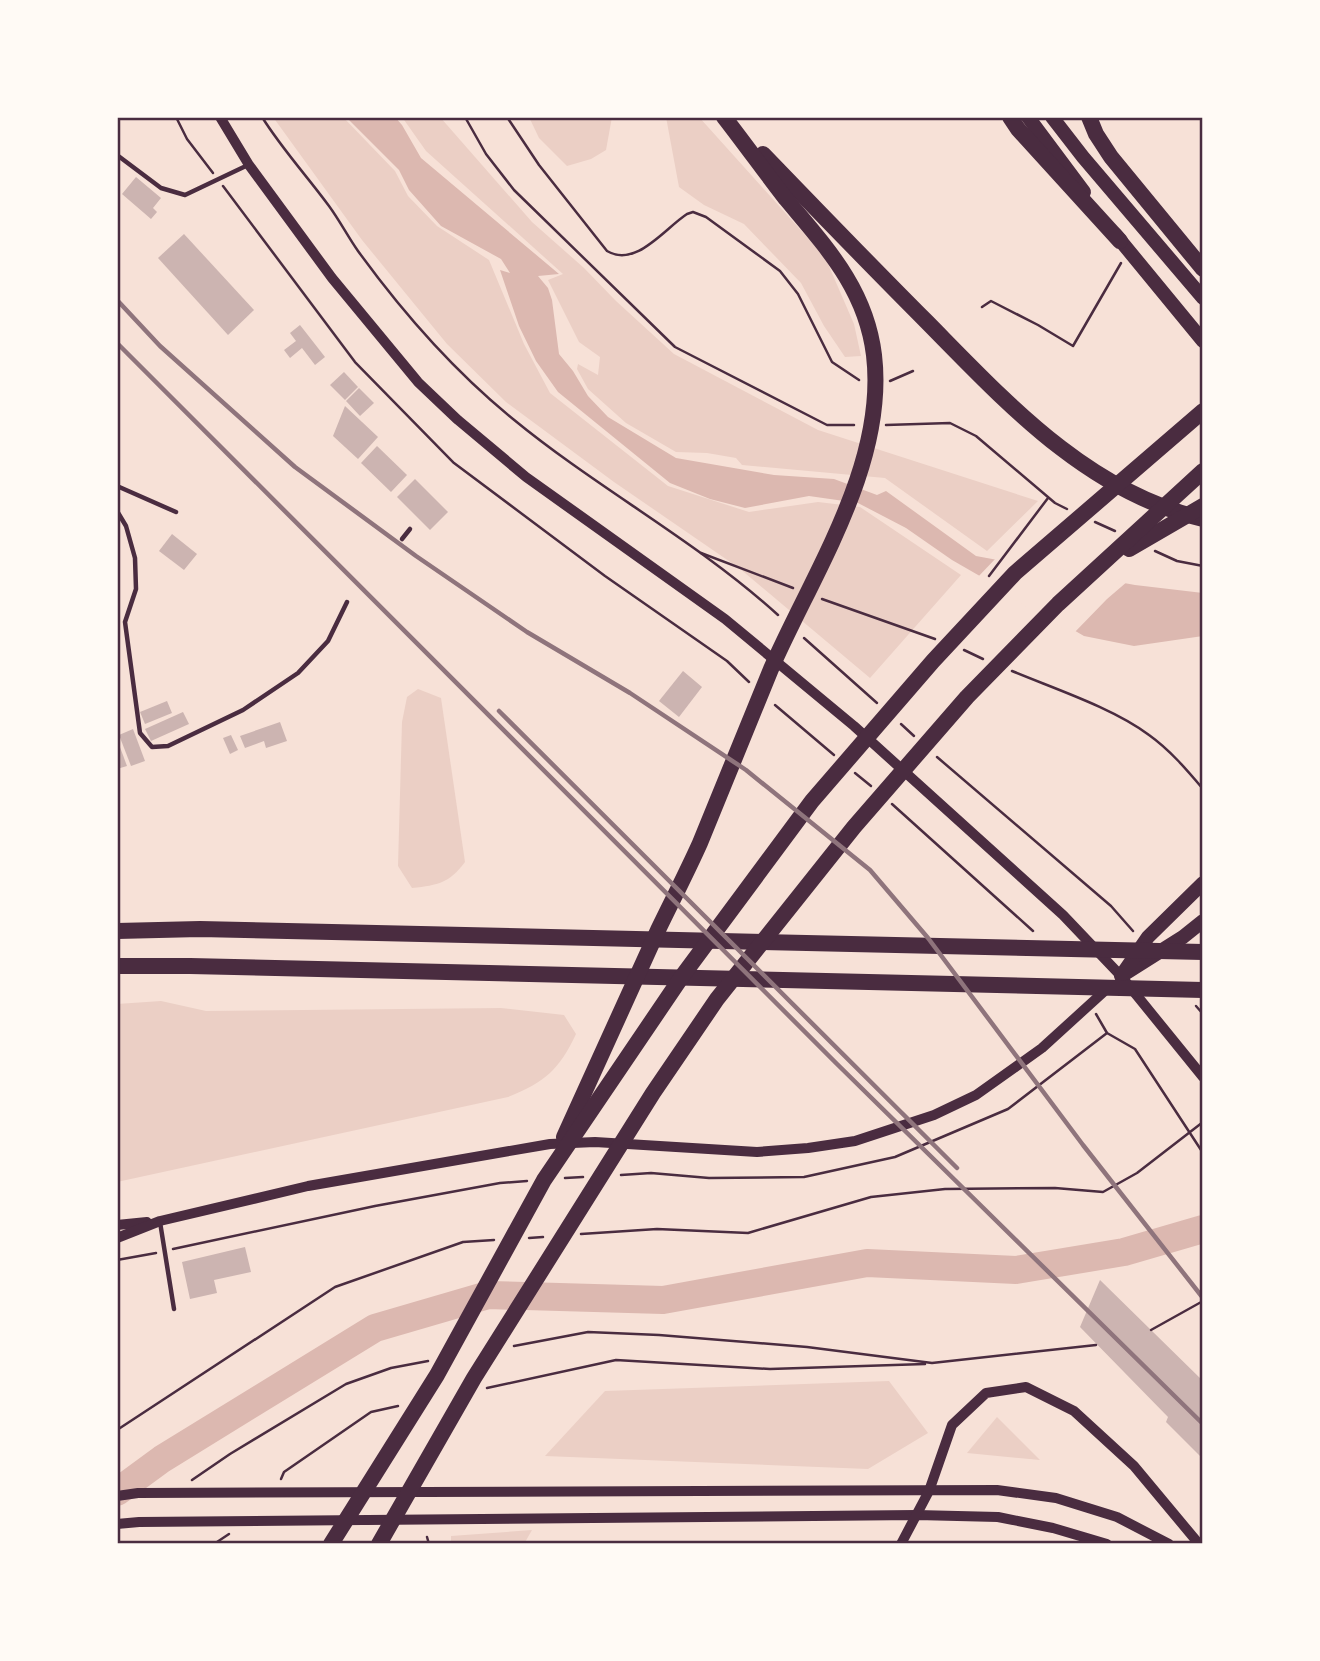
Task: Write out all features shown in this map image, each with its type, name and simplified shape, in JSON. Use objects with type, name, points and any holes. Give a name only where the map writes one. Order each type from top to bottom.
[{"type":"highway","points":[[331,1544],[437,1375],[542,1180],[699,845],[738,745],[786,635],[837,529],[862,464],[870,433],[874,355],[865,319],[852,285],[826,245],[786,199],[726,117]]},
{"type":"highway","points":[[726,117],[995,390],[1054,443],[1081,465],[1123,489],[1203,519]]},
{"type":"highway","points":[[1010,117],[1124,246],[1203,341]]},
{"type":"highway","points":[[1028,117],[1124,246]]},
{"type":"highway","points":[[1052,117],[1203,298]]},
{"type":"highway","points":[[1089,117],[1111,157],[1203,269]]},
{"type":"highway","points":[[542,1180],[683,975],[812,801],[933,660],[1015,573],[1203,411]]},
{"type":"highway","points":[[379,1544],[474,1378],[653,1093],[717,999],[854,827],[967,697],[1029,632],[1203,471]]},
{"type":"highway","points":[[1105,562],[1203,506]]},
{"type":"highway","points":[[1121,976],[1148,937],[1203,883]]},
{"type":"highway","points":[[1121,976],[1183,937],[1203,921]]},
{"type":"highway","points":[[117,931],[200,929],[499,935],[1203,953]]},
{"type":"highway","points":[[117,966],[1203,990]]},
{"type":"street","points":[[220,117],[249,165],[332,278],[418,382],[458,420],[526,477],[725,619],[844,718],[1063,915],[1121,976],[1203,1077]]},
{"type":"street","points":[[117,1225],[160,1221],[308,1186],[550,1144],[595,1142],[757,1152],[855,1141],[934,1115],[976,1095],[1042,1048],[1121,976]]},
{"type":"street","points":[[117,1238],[160,1221]]},
{"type":"street","points":[[901,1544],[929,1491],[952,1425],[986,1393],[1026,1387],[1074,1411],[1134,1466],[1199,1544]]},
{"type":"street","points":[[117,1496],[138,1493],[997,1490],[1056,1498],[1117,1517],[1169,1544]]},
{"type":"street","points":[[117,1524],[917,1515],[998,1517],[1053,1528],[1107,1544]]},
{"type":"lane","points":[[117,155],[161,188],[185,195],[249,165]]},
{"type":"lane","points":[[117,486],[176,513]]},
{"type":"lane","points":[[117,511],[126,526],[135,558],[136,589],[125,622],[140,733],[152,747],[168,746],[243,710],[298,673],[328,641],[347,601]]},
{"type":"lane","points":[[402,539],[410,529]]},
{"type":"lane","points":[[160,1221],[174,1309]]},
{"type":"path","points":[[176,117],[187,139],[355,362],[454,463],[605,576],[727,661],[755,687]]},
{"type":"path","points":[[262,117],[358,251],[436,349],[512,419],[608,491],[746,585],[786,622]]},
{"type":"path","points":[[465,117],[486,154],[514,190],[675,347],[827,425],[863,425]]},
{"type":"path","points":[[507,117],[539,165],[607,251],[615,255],[629,256],[687,214],[694,212],[706,217],[780,271],[798,294],[832,362],[861,381]]},
{"type":"path","points":[[982,307],[991,301],[1073,345],[1124,246]]},
{"type":"path","points":[[880,381],[890,381],[913,371]]},
{"type":"path","points":[[875,425],[950,423],[976,436],[1048,497],[1067,509]]},
{"type":"path","points":[[983,584],[1048,497]]},
{"type":"path","points":[[1092,520],[1116,532]]},
{"type":"path","points":[[1153,549],[1177,561],[1203,566]]},
{"type":"path","points":[[796,631],[877,703]]},
{"type":"path","points":[[774,705],[835,756]]},
{"type":"path","points":[[897,720],[916,738]]},
{"type":"path","points":[[936,756],[1120,915]]},
{"type":"path","points":[[855,773],[875,790]]},
{"type":"path","points":[[886,799],[1035,934]]},
{"type":"path","points":[[1090,1005],[1107,1032],[1135,1049],[1203,1153]]},
{"type":"path","points":[[610,1175],[651,1173],[709,1178],[804,1177],[895,1157],[1008,1109],[1107,1032]]},
{"type":"path","points":[[574,1235],[657,1229],[748,1233],[871,1196],[945,1189],[1055,1188],[1103,1192],[1137,1173],[1203,1122]]},
{"type":"path","points":[[117,1260],[500,1183],[582,1177]]},
{"type":"path","points":[[518,1239],[546,1237]]},
{"type":"path","points":[[117,1430],[335,1287],[463,1242],[504,1240]]},
{"type":"path","points":[[1151,1330],[1203,1301]]},
{"type":"path","points":[[509,1346],[588,1332],[807,1347],[932,1363]]},
{"type":"path","points":[[487,1388],[616,1360],[770,1369],[932,1363],[1096,1345]]},
{"type":"path","points":[[185,1485],[230,1454],[346,1384],[391,1368],[430,1361]]},
{"type":"path","points":[[281,1479],[284,1472],[371,1412],[410,1404]]},
{"type":"path","points":[[214,1544],[230,1533]]},
{"type":"path","points":[[427,1537],[429,1544]]},
{"type":"shaded area","points":[[273,117],[343,117],[395,171],[408,196],[437,226],[489,260],[524,344],[550,393],[668,486],[749,512],[818,502],[860,507],[961,575],[870,678],[739,568],[614,482],[506,402],[447,344],[362,240]]},
{"type":"shaded area","points":[[346,117],[395,117],[421,158],[559,274],[538,276],[548,288],[552,300],[559,354],[588,396],[608,417],[676,458],[774,475],[834,479],[877,495],[886,491],[976,556],[1135,585],[1203,593],[1203,636],[1134,646],[1084,636],[952,560],[906,528],[858,503],[809,496],[745,508],[710,499],[670,483],[558,392],[536,361],[519,326],[500,270],[510,273],[501,259],[441,226],[409,190],[399,170]]},
{"type":"shaded area","points":[[402,117],[440,117],[532,222],[674,354],[818,430],[1038,501],[987,551],[885,478],[742,465],[736,458],[676,452],[626,423],[588,389],[577,369],[578,364],[598,375],[600,357],[579,342],[548,280],[563,274],[426,151]]},
{"type":"shaded area","points":[[529,117],[612,117],[606,150],[591,159],[567,166],[539,138]]},
{"type":"shaded area","points":[[666,117],[699,117],[825,257],[854,324],[861,356],[845,357],[824,326],[801,283],[744,224],[704,205],[679,187]]},
{"type":"shaded area","points":[[418,689],[441,698],[465,862],[443,882],[412,888],[398,866],[402,722],[407,697]]},
{"type":"shaded area","points":[[161,1001],[206,1011],[501,1008],[564,1015],[576,1034],[550,1073],[532,1086],[508,1097],[117,1182],[117,1004]]},
{"type":"shaded area","points":[[889,1381],[928,1433],[868,1469],[545,1456],[605,1391]]},
{"type":"shaded area","points":[[997,1417],[1040,1460],[967,1453]]},
{"type":"shaded area","points":[[532,1530],[524,1544],[451,1544],[451,1536]]},
{"type":"pier","points":[[997,557],[1128,581],[1073,634],[977,578]]},
{"type":"building","points":[[136,177],[161,198],[153,208],[157,212],[151,219],[122,194]]},
{"type":"building","points":[[184,234],[254,310],[228,335],[158,258]]},
{"type":"building","points":[[300,325],[325,357],[315,365],[302,348],[290,358],[284,350],[296,341],[290,333]]},
{"type":"building","points":[[344,372],[358,387],[345,400],[330,385]]},
{"type":"building","points":[[359,388],[374,403],[360,416],[346,401]]},
{"type":"building","points":[[345,406],[378,437],[358,459],[333,436]]},
{"type":"building","points":[[377,446],[407,475],[391,492],[361,463]]},
{"type":"building","points":[[415,479],[448,512],[430,530],[397,497]]},
{"type":"building","points":[[172,534],[197,554],[184,570],[159,551]]},
{"type":"building","points":[[683,671],[702,687],[679,717],[659,701]]},
{"type":"building","points":[[167,701],[172,713],[145,724],[140,712]]},
{"type":"building","points":[[183,712],[189,724],[151,741],[145,729]]},
{"type":"building","points":[[280,722],[287,741],[266,748],[264,741],[245,748],[240,736]]},
{"type":"building","points":[[133,729],[145,761],[131,766],[119,735]]},
{"type":"building","points":[[231,735],[238,750],[230,754],[223,738]]},
{"type":"building","points":[[117,739],[127,766],[117,769]]},
{"type":"building","points":[[245,1247],[251,1272],[214,1280],[217,1293],[190,1299],[182,1262]]},
{"type":"building","points":[[1100,1280],[1203,1381],[1203,1459],[1166,1422],[1168,1417],[1080,1327]]},
{"type":"waterway","points":[[117,1492],[162,1459],[375,1328],[488,1295],[663,1300],[867,1263],[1016,1270],[1124,1252],[1203,1229]]},
{"type":"railway","points":[[117,300],[160,346],[295,467],[416,556],[527,632],[630,693],[746,770],[870,870],[928,938],[1083,1145],[1203,1298]]},
{"type":"railway","points":[[117,343],[837,1064],[1203,1424]]},
{"type":"railway","points":[[499,711],[957,1168]]}]
